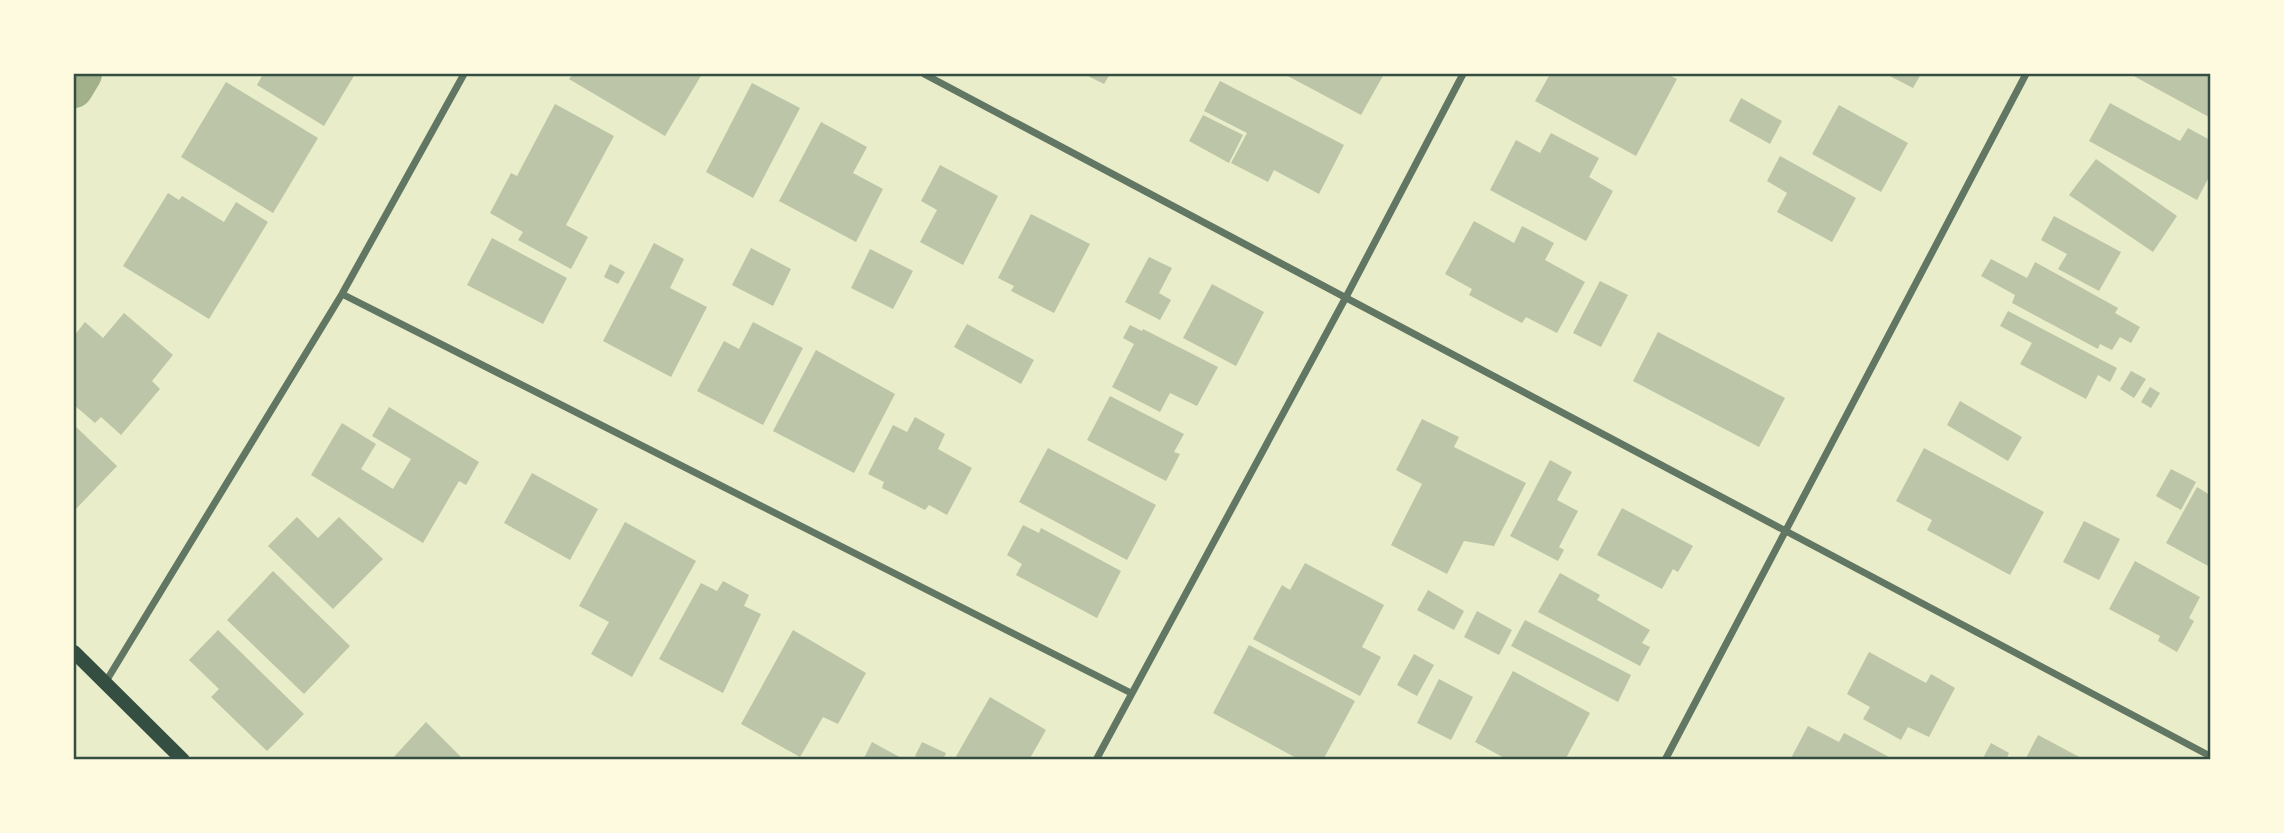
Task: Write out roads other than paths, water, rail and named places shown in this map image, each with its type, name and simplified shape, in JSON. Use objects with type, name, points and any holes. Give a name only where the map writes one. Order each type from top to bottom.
[{"type":"main road","points":[[74,652],[183,760]]},
{"type":"street","points":[[105,683],[342,294],[464,74]]},
{"type":"street","points":[[924,74],[2210,756]]},
{"type":"street","points":[[1096,760],[1346,298],[1463,74]]},
{"type":"street","points":[[1665,760],[2026,74]]},
{"type":"street","points":[[342,294],[1131,693]]},
{"type":"waterway","points":[[74,89],[83,74]]}]
